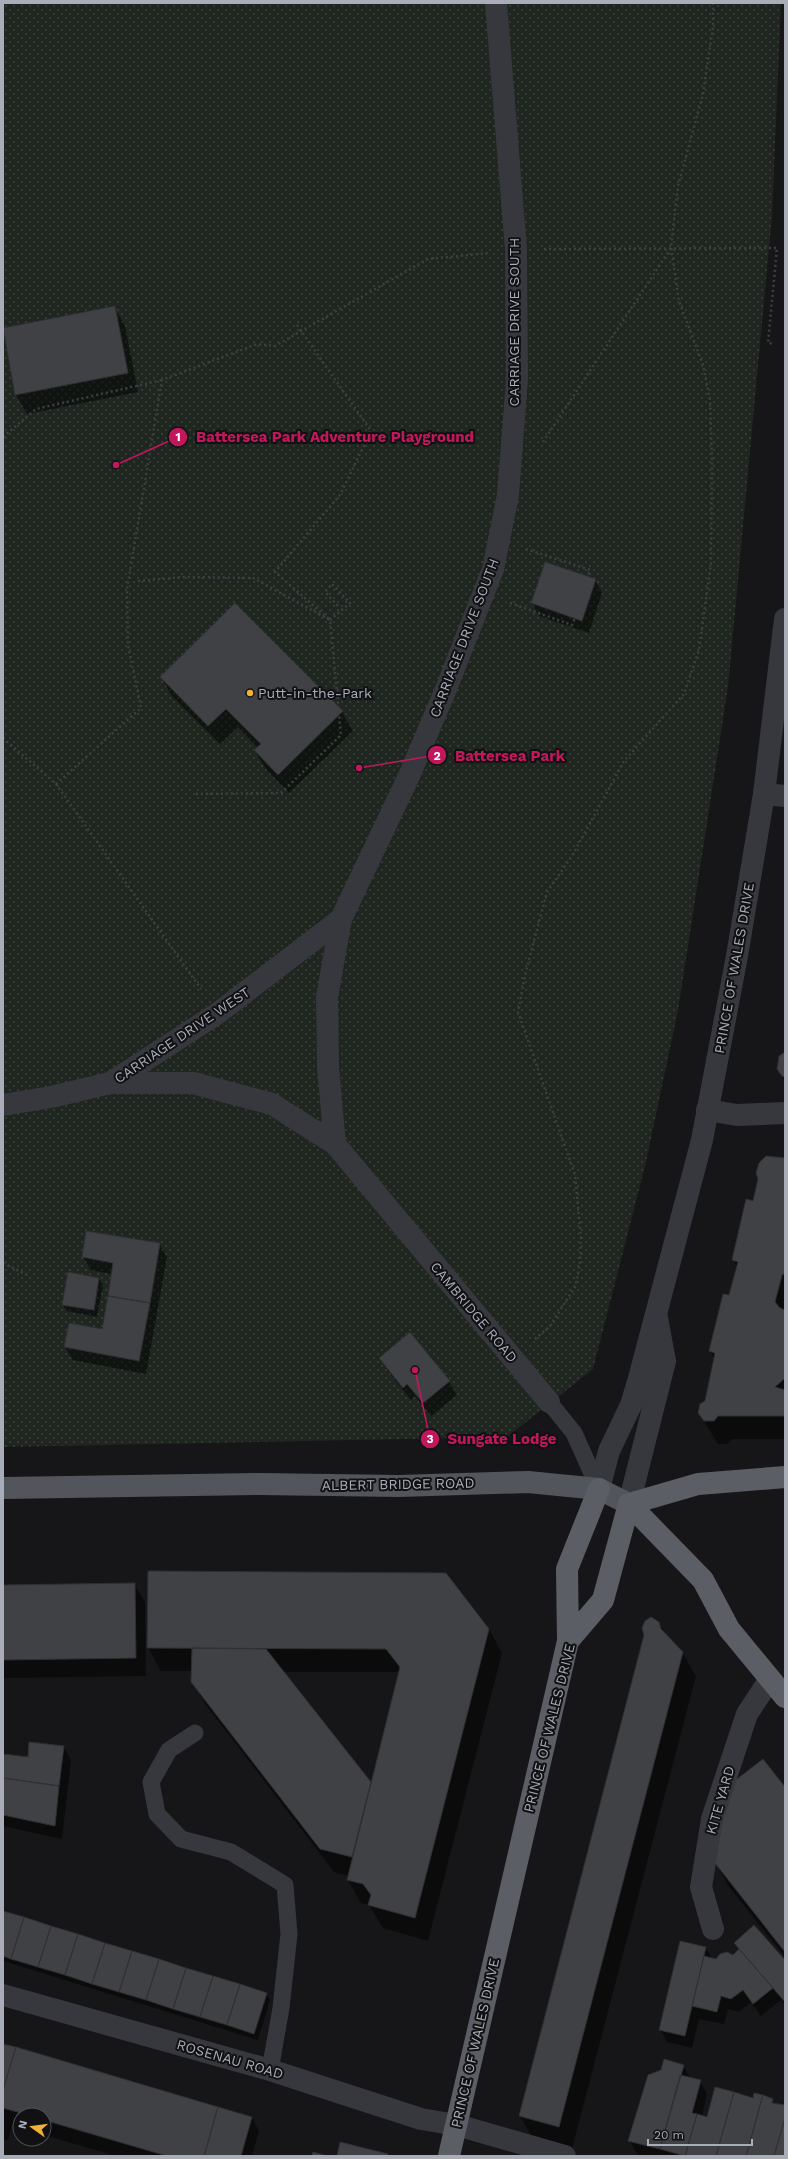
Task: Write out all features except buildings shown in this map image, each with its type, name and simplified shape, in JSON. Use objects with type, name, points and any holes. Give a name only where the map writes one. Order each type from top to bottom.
[{"type":"highway","points":[[785,1478],[698,1484],[629,1504],[703,1580],[729,1629],[785,1697]]},
{"type":"highway","points":[[568,1641],[567,1569],[599,1489]]},
{"type":"highway","name":"PRINCE OF WALES DRIVE","points":[[449,2156],[568,1641],[603,1600],[629,1504]]},
{"type":"main road","name":"ALBERT BRIDGE ROAD","points":[[3,1488],[259,1484],[399,1486],[509,1482],[599,1489],[629,1504]]},
{"type":"street","name":"CARRIAGE DRIVE SOUTH","points":[[341,919],[409,776],[493,569],[508,495],[517,379],[516,250],[496,3]]},
{"type":"street","name":"PRINCE OF WALES DRIVE","points":[[599,1489],[609,1451],[631,1405],[638,1382],[702,1140],[737,956],[775,795],[785,620]]},
{"type":"street","name":"CARRIAGE DRIVE WEST","points":[[3,1105],[51,1097],[110,1084],[218,1013],[341,919]]},
{"type":"street","points":[[335,1144],[328,1067],[327,998],[341,919]]},
{"type":"street","name":"CAMBRIDGE ROAD","points":[[110,1084],[193,1083],[272,1104],[335,1144],[512,1359],[550,1402]]},
{"type":"street","points":[[707,1110],[737,1115],[785,1113]]},
{"type":"street","name":"PRINCE OF WALES DRIVE","points":[[629,1504],[665,1361],[656,1311]]},
{"type":"street","name":"KITE YARD","points":[[713,1929],[701,1887],[712,1819],[747,1714],[770,1679]]},
{"type":"street","name":"ROSENAU ROAD","points":[[3,1995],[270,2070],[421,2119],[457,2125],[565,2156]]},
{"type":"lane","name":"CAMBRIDGE ROAD","points":[[550,1402],[574,1433],[599,1489]]},
{"type":"lane","points":[[195,1733],[169,1750],[151,1782],[157,1814],[181,1839],[231,1852],[285,1885],[289,1934],[281,2008],[270,2070]]},
{"type":"path","points":[[512,1359],[550,1326],[575,1286],[580,1264],[581,1237],[575,1175],[518,1012],[526,971],[539,920],[547,892],[572,856],[624,761],[684,694],[699,650],[711,563],[712,461],[710,400],[703,365],[679,301],[671,247],[678,186],[703,94],[713,27],[713,3]]},
{"type":"path","points":[[542,443],[671,247]]},
{"type":"path","points":[[3,437],[36,409],[162,380],[257,344],[276,346],[428,258],[516,250],[671,247],[777,248],[768,343],[774,344]]},
{"type":"path","points":[[194,794],[281,793],[341,735],[330,620],[275,572],[340,495],[371,431],[297,325]]},
{"type":"path","points":[[56,784],[141,708],[128,645],[128,589],[162,380]]},
{"type":"path","points":[[499,540],[590,570],[588,576]]},
{"type":"path","points":[[138,581],[184,578],[253,578],[330,620]]},
{"type":"path","points":[[330,620],[350,603],[332,584],[325,592],[338,606]]},
{"type":"path","points":[[483,593],[572,625],[574,618]]},
{"type":"path","points":[[3,738],[56,784],[218,1013]]},
{"type":"path","points":[[3,1263],[28,1276]]},
{"type":"shaded area","points":[[3,3],[781,3],[772,215],[728,687],[678,1010],[646,1162],[593,1369],[507,1437],[3,1447]]},
{"type":"place","name":"Battersea Park Adventure Playground","points":[[116,465]]},
{"type":"place","name":"Putt-in-the-Park","points":[[250,693]]},
{"type":"place","name":"Battersea Park","points":[[359,768]]},
{"type":"place","name":"Sungate Lodge","points":[[415,1370]]}]
